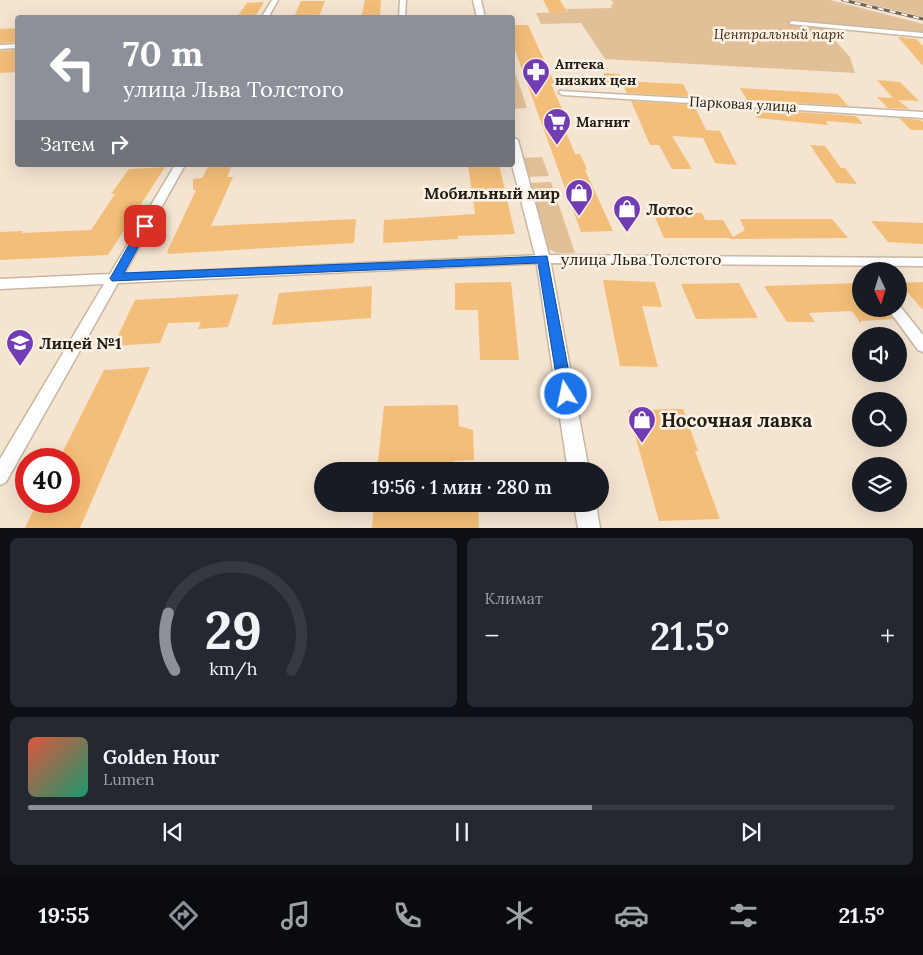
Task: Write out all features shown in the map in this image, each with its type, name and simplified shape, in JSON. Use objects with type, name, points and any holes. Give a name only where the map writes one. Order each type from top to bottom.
[{"type":"street","points":[[266,15],[274,0]]},
{"type":"street","points":[[402,15],[403,0]]},
{"type":"street","points":[[477,0],[480,15]]},
{"type":"street","points":[[792,23],[923,35]]},
{"type":"street","points":[[0,47],[15,46]]},
{"type":"street","name":"Парковая улица","points":[[563,93],[923,115]]},
{"type":"street","points":[[515,152],[543,259],[577,462]]},
{"type":"street","points":[[0,476],[179,167]]},
{"type":"street","name":"улица Льва Толстого","points":[[0,284],[543,259],[852,266]]},
{"type":"street","name":"улица Льва Толстого","points":[[908,263],[923,262]]},
{"type":"street","points":[[902,318],[923,346]]},
{"type":"street","points":[[586,512],[589,528]]},
{"type":"green space","name":"Центральный парк","points":[[611,0],[830,0],[923,24],[923,32],[819,23],[850,57],[855,73],[605,59],[581,23],[541,24],[536,13],[568,12],[566,9],[612,8],[611,5],[614,4]]},
{"type":"green space","points":[[853,0],[923,0],[923,17]]},
{"type":"green space","points":[[515,75],[516,75],[527,108],[515,109]]},
{"type":"green space","points":[[542,157],[549,176],[525,177],[520,158]]},
{"type":"green space","points":[[551,182],[575,253],[557,253],[544,247],[526,183]]},
{"type":"building","points":[[365,0],[381,0],[380,15],[362,15]]},
{"type":"building","points":[[543,0],[560,0],[567,12],[550,13]]},
{"type":"building","points":[[301,1],[325,1],[319,15],[295,15]]},
{"type":"building","points":[[264,2],[256,15],[238,15],[247,3]]},
{"type":"building","points":[[515,25],[528,25],[555,84],[551,84],[569,125],[563,125],[575,154],[580,154],[587,169],[585,170],[613,231],[581,232],[515,50]]},
{"type":"building","points":[[15,28],[15,42],[0,43],[0,29]]},
{"type":"building","points":[[898,37],[916,39],[923,46],[923,66]]},
{"type":"building","points":[[15,50],[15,72],[0,73],[0,51]]},
{"type":"building","points":[[604,73],[620,74],[621,88],[604,86]]},
{"type":"building","points":[[877,80],[900,82],[919,101],[898,100],[909,109],[888,108],[877,97],[893,98]]},
{"type":"building","points":[[621,81],[683,84],[690,97],[627,93]]},
{"type":"building","points":[[740,88],[838,94],[848,106],[747,100]]},
{"type":"building","points":[[631,101],[694,105],[706,130],[720,131],[737,165],[715,163],[703,138],[672,136],[692,169],[672,169],[659,145],[650,145]]},
{"type":"building","points":[[752,109],[856,116],[863,124],[826,121],[828,125],[757,118]]},
{"type":"building","points":[[899,118],[920,120],[923,122],[923,130],[911,130]]},
{"type":"building","points":[[810,145],[825,146],[841,168],[845,168],[857,184],[836,183]]},
{"type":"building","points":[[165,167],[108,255],[0,260],[0,232],[91,230],[115,194],[111,194],[129,169]]},
{"type":"building","points":[[208,167],[231,167],[227,177],[233,177],[211,226],[356,219],[354,243],[166,254],[169,252],[167,252],[196,190],[193,190],[193,179],[202,178]]},
{"type":"building","points":[[468,167],[499,167],[515,234],[458,236],[458,239],[383,243],[384,220],[475,214]]},
{"type":"building","points":[[653,213],[702,213],[705,220],[723,220],[733,237],[745,230],[740,219],[832,219],[848,238],[664,238]]},
{"type":"building","points":[[871,221],[923,223],[923,244],[888,242]]},
{"type":"building","points":[[603,280],[655,282],[662,307],[642,306],[658,367],[620,366]]},
{"type":"building","points":[[511,282],[519,360],[480,360],[478,310],[455,310],[455,283]]},
{"type":"building","points":[[923,282],[923,310],[908,293],[908,283]]},
{"type":"building","points":[[739,283],[758,318],[696,319],[681,284]]},
{"type":"building","points":[[852,283],[852,311],[809,313],[815,322],[787,322],[764,286]]},
{"type":"building","points":[[372,286],[371,318],[272,325],[279,293]]},
{"type":"building","points":[[239,294],[228,327],[198,329],[201,322],[168,323],[160,343],[113,346],[135,300]]},
{"type":"building","points":[[857,318],[893,319],[861,321],[861,324]]},
{"type":"building","points":[[150,367],[80,528],[25,528],[32,513],[80,513],[80,448],[65,448],[104,370]]},
{"type":"building","points":[[458,405],[459,426],[473,430],[474,460],[454,462],[378,462],[384,406]]},
{"type":"building","points":[[683,409],[698,451],[695,451],[720,519],[659,521],[628,410]]},
{"type":"building","points":[[373,512],[478,512],[479,528],[372,528]]},
{"type":"railway","points":[[843,0],[923,19]]},
{"type":"place","name":"Аптека низких цен","points":[[536,96]]},
{"type":"place","name":"Магнит","points":[[557,146]]},
{"type":"place","name":"Мобильный мир","points":[[579,217]]},
{"type":"place","name":"Лотос","points":[[627,233]]},
{"type":"place","name":"Лицей №1","points":[[20,367]]},
{"type":"place","name":"Носочная лавка","points":[[642,444]]},
{"type":"route","points":[[145,226],[116,278],[543,259],[566,394]]}]
